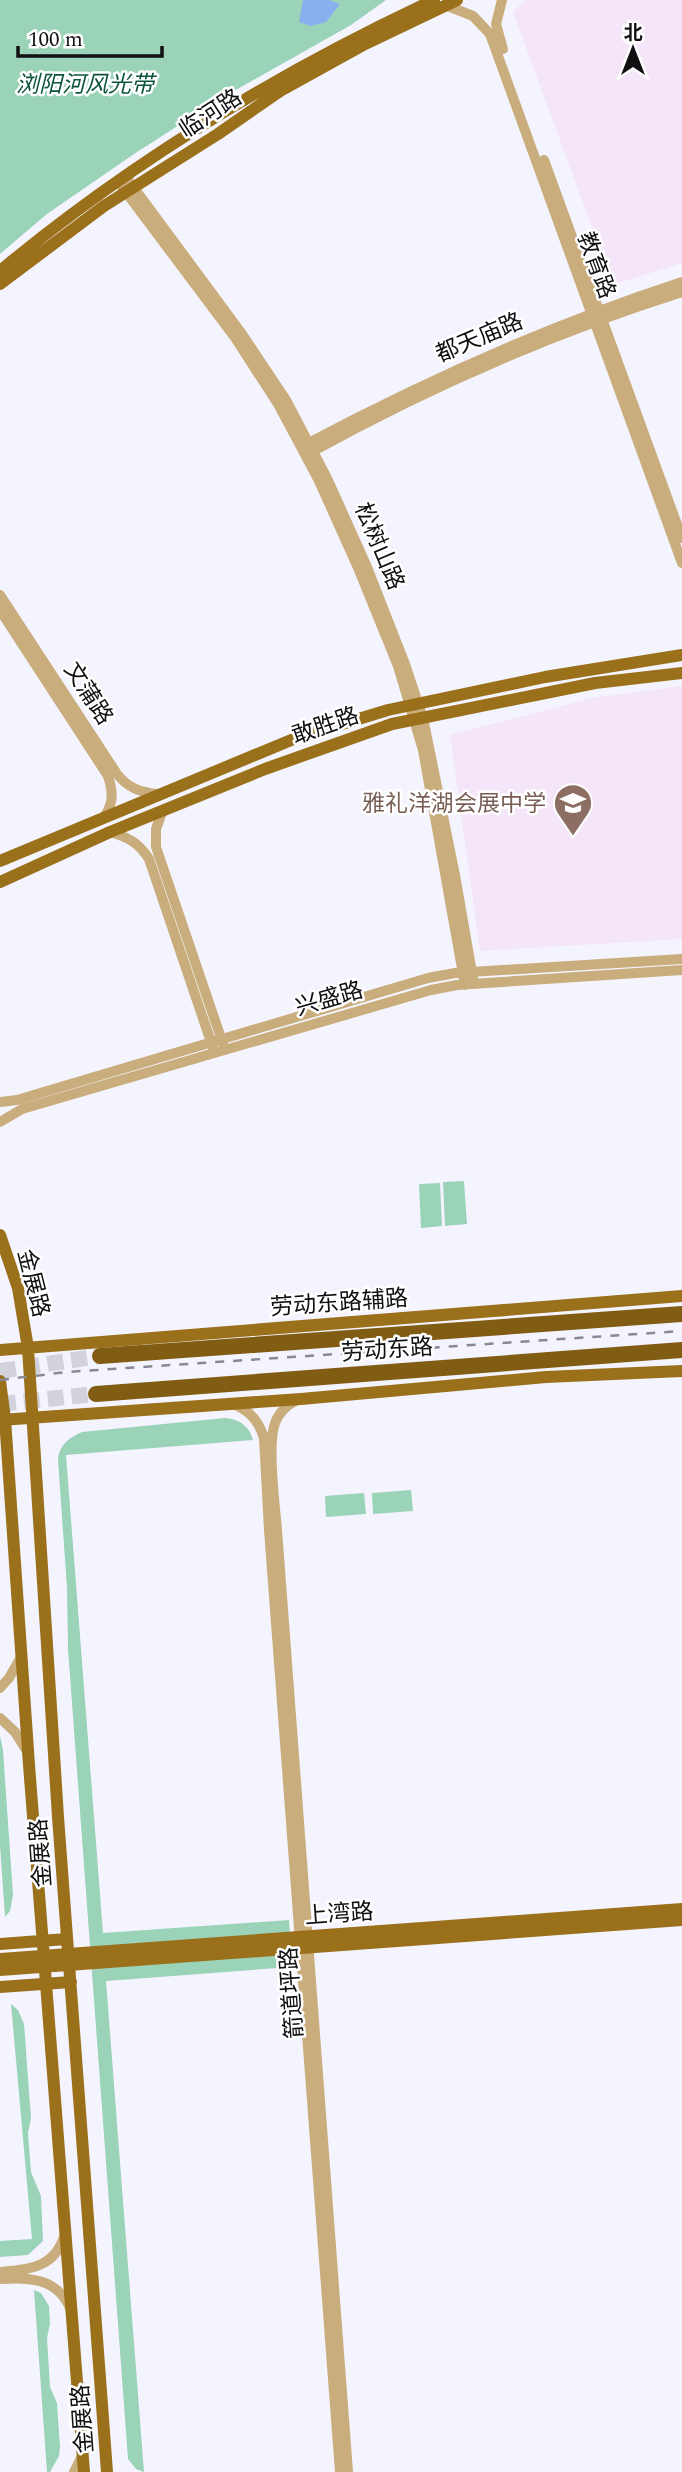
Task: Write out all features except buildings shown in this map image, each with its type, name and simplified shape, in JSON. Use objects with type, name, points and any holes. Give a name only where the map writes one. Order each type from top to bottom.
[{"type":"highway","name":"劳动东路","points":[[100,1356],[682,1314]]},
{"type":"highway","name":"劳动东路","points":[[96,1394],[682,1350]]},
{"type":"main road","name":"临河路","points":[[0,271],[50,231],[126,185],[279,80],[446,2]]},
{"type":"main road","name":"临河路","points":[[0,284],[126,185]]},
{"type":"main road","name":"敢胜路","points":[[0,861],[296,738],[388,710],[545,677],[682,655]]},
{"type":"main road","name":"敢胜路","points":[[0,882],[110,832],[328,745],[393,724],[595,683],[682,673]]},
{"type":"main road","name":"金展路","points":[[0,1235],[18,1288],[28,1348],[67,1939],[107,2472]]},
{"type":"main road","name":"劳动东路辅路","points":[[0,1350],[682,1296]]},
{"type":"main road","points":[[3,1419],[301,1399],[546,1377],[682,1371]]},
{"type":"main road","name":"金展路","points":[[0,1381],[84,2472]]},
{"type":"main road","name":"上湾路","points":[[0,1959],[682,1909]]},
{"type":"main road","name":"上湾路","points":[[0,1970],[682,1920]]},
{"type":"main road","points":[[0,1944],[67,1939]]},
{"type":"main road","points":[[0,1987],[71,1982]]},
{"type":"street","name":"教育路","points":[[502,0],[497,14],[498,33],[682,563]]},
{"type":"street","name":"教育路","points":[[446,2],[473,16],[490,34],[682,538]]},
{"type":"street","name":"松树山路","points":[[126,185],[236,339],[307,449],[367,567],[419,719],[468,978]]},
{"type":"street","name":"都天庙路","points":[[307,449],[597,316],[682,282]]},
{"type":"street","name":"都天庙路","points":[[597,316],[682,292]]},
{"type":"street","name":"文蒲路","points":[[0,595],[124,783],[142,793],[158,794]]},
{"type":"street","name":"文蒲路","points":[[0,610],[108,776],[113,796],[104,817]]},
{"type":"street","points":[[162,812],[156,829],[156,847],[218,1046]]},
{"type":"street","points":[[110,832],[133,841],[143,849],[149,859],[218,1046]]},
{"type":"street","name":"兴盛路","points":[[0,1102],[17,1100],[468,978],[682,959]]},
{"type":"street","name":"兴盛路","points":[[468,978],[682,970]]},
{"type":"street","name":"兴盛路","points":[[0,1122],[22,1109],[218,1046]]},
{"type":"street","name":"箭道坪路","points":[[301,1399],[284,1408],[278,1416],[271,1438],[348,2472]]},
{"type":"street","name":"箭道坪路","points":[[232,1404],[249,1412],[264,1438],[268,1530],[340,2472]]},
{"type":"street","points":[[0,1688],[21,1657]]},
{"type":"street","points":[[0,1718],[15,1732],[28,1754]]},
{"type":"street","points":[[0,2272],[39,2267],[59,2250],[66,2231]]},
{"type":"street","points":[[0,2279],[32,2278],[47,2282],[64,2296],[72,2315]]},
{"type":"street","points":[[74,2472],[83,2454]]},
{"type":"shaded area","points":[[525,0],[682,0],[682,263],[613,285],[513,12]]},
{"type":"shaded area","name":"雅礼洋湖会展中学","points":[[682,686],[682,939],[480,951],[450,735],[592,698]]},
{"type":"green space","name":"浏阳河风光带","points":[[0,0],[386,0],[351,25],[218,100],[134,154],[47,214],[0,254]]},
{"type":"green space","points":[[464,1181],[467,1224],[445,1226],[443,1182]]},
{"type":"green space","points":[[440,1183],[442,1226],[421,1228],[419,1184]]},
{"type":"green space","points":[[225,1418],[243,1424],[253,1440],[66,1455],[103,1933],[289,1920],[292,1967],[106,1981],[144,2472],[136,2469],[128,2459],[68,1649],[67,1588],[58,1460],[60,1450],[66,1442],[82,1432]]},
{"type":"green space","points":[[411,1490],[413,1511],[373,1514],[372,1493]]},
{"type":"green space","points":[[364,1493],[366,1514],[326,1517],[325,1496]]},
{"type":"green space","points":[[0,1736],[13,1895],[10,1911],[5,1917],[0,1845]]},
{"type":"green space","points":[[11,2004],[18,2010],[24,2024],[31,2118],[28,2133],[31,2172],[41,2196],[43,2241],[28,2255],[0,2257],[0,2241],[32,2239]]},
{"type":"green space","points":[[34,2290],[41,2293],[49,2306],[50,2324],[47,2338],[50,2387],[57,2403],[60,2447],[59,2456],[50,2472],[47,2472]]},
{"type":"water","points":[[303,0],[329,0],[340,4],[326,22],[311,26],[299,22]]},
{"type":"tunnel","points":[[0,1371],[100,1356]]},
{"type":"tunnel","points":[[0,1404],[96,1394]]},
{"type":"railway","points":[[0,1380],[67,1372],[682,1331]]},
{"type":"place","name":"雅礼洋湖会展中学","points":[[573,837]]}]
